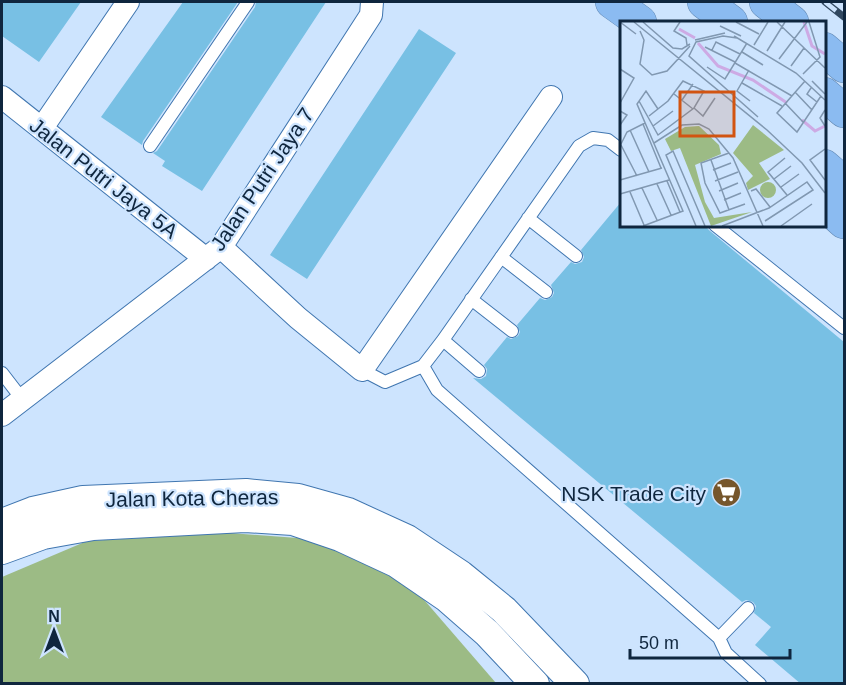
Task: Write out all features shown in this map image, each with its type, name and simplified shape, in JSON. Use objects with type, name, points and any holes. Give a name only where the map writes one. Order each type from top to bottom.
[{"type":"highway","points":[[612,2],[639,21]]},
{"type":"highway","points":[[704,2],[730,21]]},
{"type":"highway","points":[[766,2],[791,21]]},
{"type":"highway","points":[[825,50],[844,66]]},
{"type":"highway","points":[[825,95],[844,111]]},
{"type":"highway","points":[[825,167],[844,183]]},
{"type":"highway","points":[[825,205],[844,222]]},
{"type":"street","points":[[42,128],[128,2]]},
{"type":"street","name":"Jalan Putri Jaya 7","points":[[2,415],[213,253],[371,15],[372,2]]},
{"type":"street","name":"Jalan Putri Jaya 5A","points":[[2,97],[213,253],[362,370]]},
{"type":"street","points":[[362,370],[551,97]]},
{"type":"street","name":"Jalan Kota Cheras","points":[[2,524],[33,511],[83,500],[246,493],[298,498],[348,512],[406,539],[461,575],[504,609],[575,684]]},
{"type":"street","name":"Jalan Kota Cheras","points":[[2,550],[43,535],[93,526],[245,518],[293,521],[340,537],[396,563],[447,598],[487,633],[535,684]]},
{"type":"lane","points":[[150,146],[248,2]]},
{"type":"lane","points":[[362,370],[386,382],[423,366],[579,146],[593,138],[608,140],[620,149]]},
{"type":"lane","points":[[528,218],[576,256]]},
{"type":"lane","points":[[716,226],[844,328]]},
{"type":"lane","points":[[501,258],[546,292]]},
{"type":"lane","points":[[471,299],[512,331]]},
{"type":"lane","points":[[443,340],[479,370]]},
{"type":"lane","points":[[423,366],[437,390],[719,638],[726,653],[760,684]]},
{"type":"lane","points":[[2,373],[22,399]]},
{"type":"lane","points":[[719,638],[748,608]]},
{"type":"green space","points":[[230,533],[311,539],[413,587],[496,683],[2,684],[2,577],[87,541]]},
{"type":"building","points":[[2,2],[81,2],[39,62],[2,36]]},
{"type":"building","points":[[183,2],[238,2],[142,145],[101,117]]},
{"type":"building","points":[[256,2],[326,2],[202,191],[162,166],[165,161],[153,153],[157,151],[255,7]]},
{"type":"building","points":[[419,29],[456,53],[307,279],[270,255]]},
{"type":"building","name":"NSK Trade City","points":[[620,203],[620,226],[705,226],[844,342],[844,684],[801,684],[755,645],[771,627],[754,613],[756,606],[753,602],[746,600],[742,602],[473,378],[481,379],[486,376],[487,369],[484,365],[507,337],[511,339],[518,336],[520,332],[517,325],[540,298],[545,300],[552,297],[554,293],[551,285],[571,262],[575,264],[582,262],[584,257],[581,250]]},
{"type":"railway","points":[[825,2],[844,17]]},
{"type":"place","name":"NSK Trade City","points":[[727,493]]}]
